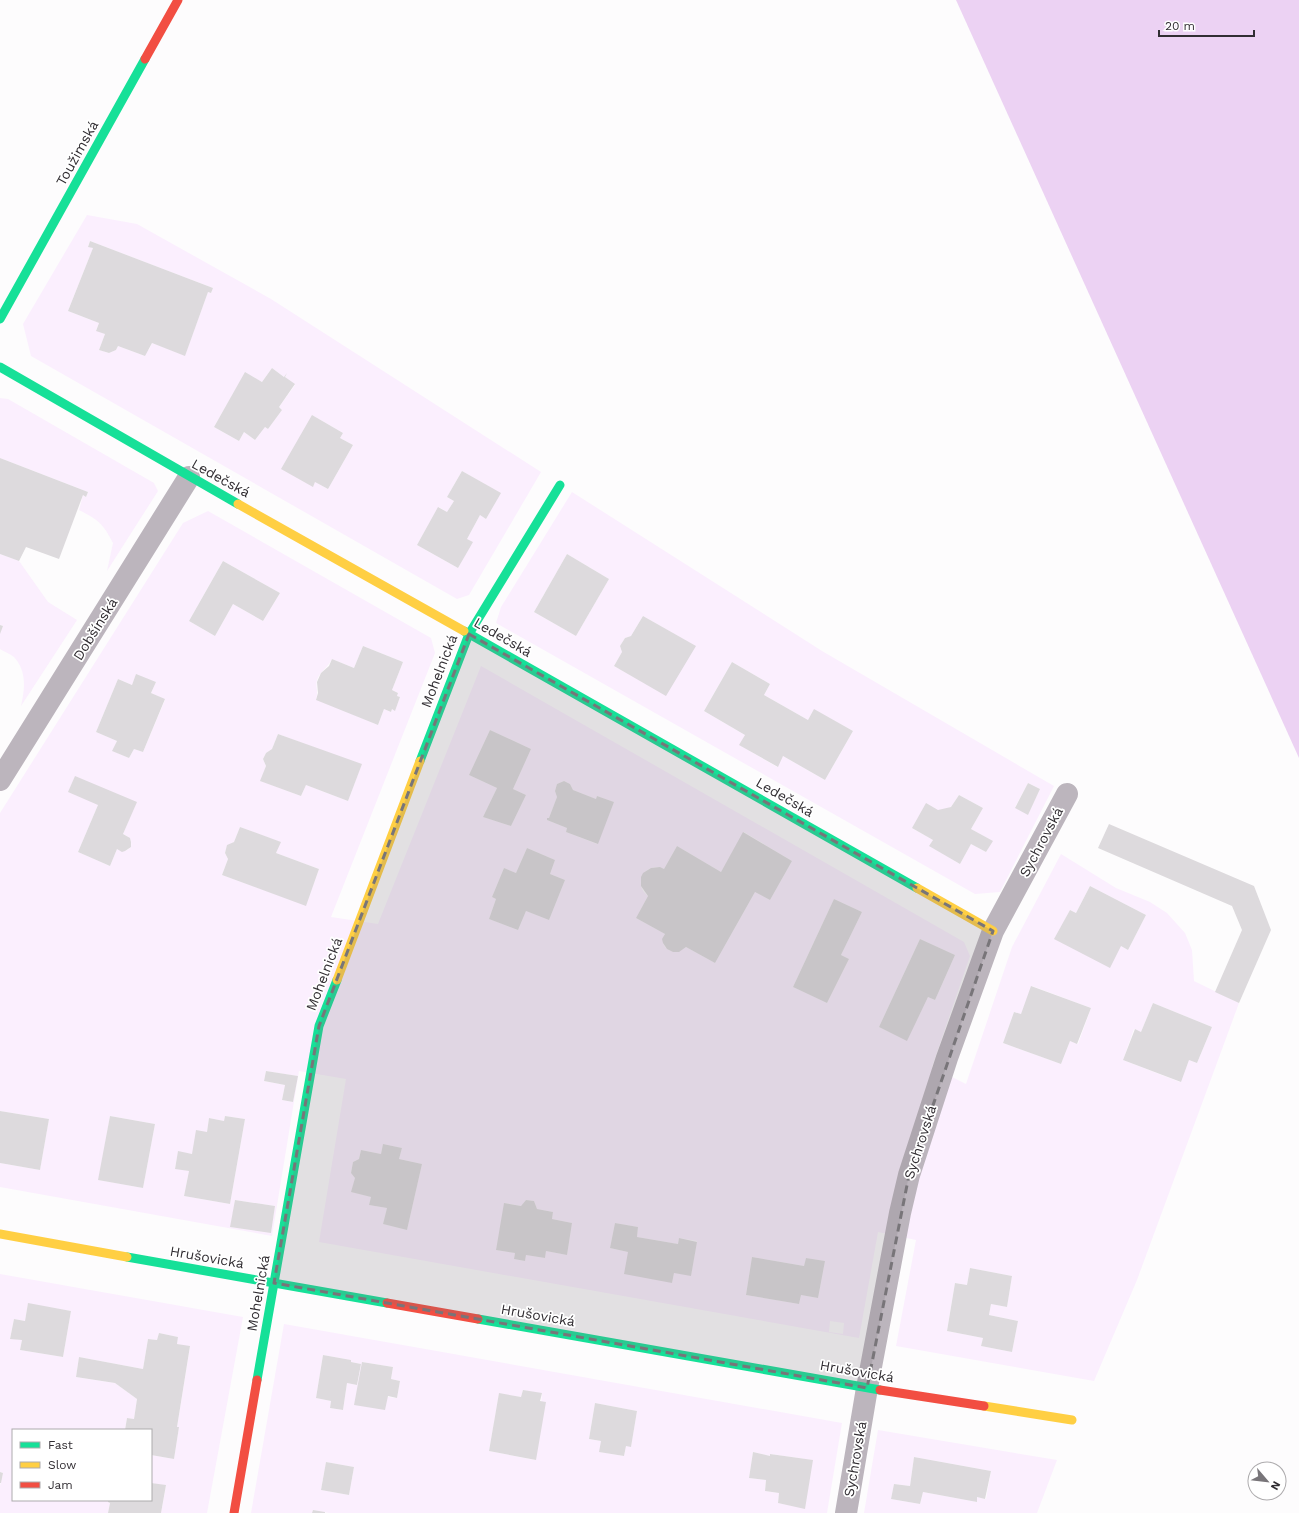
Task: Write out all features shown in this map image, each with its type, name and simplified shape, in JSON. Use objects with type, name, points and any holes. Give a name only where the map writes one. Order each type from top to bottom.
[{"type":"street","name":"Toužimská","points":[[0,319],[178,0]]},
{"type":"street","name":"Ledečská","points":[[0,367],[189,477],[993,931]]},
{"type":"street","name":"Dobšínská","points":[[0,780],[189,477]]},
{"type":"street","name":"Mohelnická","points":[[234,1513],[319,1026],[469,634],[560,485]]},
{"type":"street","name":"Sychrovská","points":[[846,1513],[867,1388],[900,1213],[909,1175],[947,1058],[993,931],[1067,794]]},
{"type":"street","name":"Hrušovická","points":[[0,1234],[867,1388],[1072,1420]]},
{"type":"highlighted area","points":[[469,634],[993,931],[909,1175],[867,1388],[274,1283],[319,1026]]},
{"type":"shaded area","points":[[956,0],[1299,0],[1299,758]]},
{"type":"shaded area","points":[[87,215],[137,224],[271,299],[541,472],[469,595],[457,599],[31,356],[23,324]],"holes":[[[90,241],[213,288],[211,293],[208,292],[185,355],[152,343],[145,356],[118,346],[116,350],[109,353],[99,350],[105,334],[96,330],[99,323],[68,311],[93,248],[88,246]],[[272,368],[284,377],[287,374],[285,377],[295,385],[279,407],[282,410],[268,429],[265,427],[255,440],[244,432],[239,441],[214,427],[245,373],[262,382]],[[312,415],[343,433],[340,438],[353,445],[328,489],[315,482],[313,486]],[[462,471],[500,493],[486,519],[480,515],[467,539],[472,542],[458,568],[417,545],[439,507],[447,512],[454,501],[447,497]]]},
{"type":"shaded area","points":[[0,398],[8,399],[154,483],[158,491],[107,571],[113,543],[103,526],[79,510],[83,495],[86,497],[88,492],[0,458]]},
{"type":"shaded area","points":[[572,492],[822,651],[1054,786],[1000,892],[975,894],[496,623],[501,607]],"holes":[[[567,554],[609,579],[576,636],[534,612]],[[643,616],[695,646],[666,695],[614,666],[622,652],[620,646],[625,638],[631,636]],[[732,662],[770,684],[764,695],[808,720],[814,710],[853,731],[825,780],[783,756],[777,767],[740,745],[745,735],[704,711]],[[1028,783],[1040,789],[1028,814],[1015,807]],[[959,795],[983,808],[971,829],[992,841],[986,852],[971,844],[960,864],[930,846],[933,840],[912,828],[951,807]]]},
{"type":"shaded area","points":[[208,511],[431,638],[435,653],[331,917],[378,924],[481,666],[964,942],[970,956],[932,1067],[966,1084],[1012,947],[1061,854],[1116,888],[1150,902],[1167,913],[1185,933],[1192,950],[1194,981],[1239,1003],[1137,1280],[1094,1381],[896,1346],[916,1240],[878,1232],[859,1338],[319,1242],[346,1079],[299,1071],[272,1236],[0,1187],[0,1163],[40,1170],[49,1119],[0,1111],[0,813],[183,523]],"holes":[[[223,561],[280,593],[263,621],[233,604],[215,636],[189,621]],[[363,646],[403,662],[392,690],[398,693],[397,696],[400,697],[395,710],[392,709],[391,712],[384,709],[378,725],[316,699],[317,680],[332,659],[354,668]],[[136,675],[156,682],[151,693],[165,700],[143,752],[134,749],[129,758],[113,751],[117,741],[96,732],[118,679],[132,685]],[[490,730],[531,749],[513,789],[526,795],[511,826],[483,817],[497,788],[469,775]],[[278,734],[361,765],[348,801],[306,785],[301,796],[261,781],[266,766],[263,759],[266,753],[272,749]],[[564,781],[570,784],[573,790],[596,799],[597,796],[614,802],[597,844],[566,832],[567,828],[547,820],[547,818],[549,818],[557,797],[555,791],[557,784]],[[136,802],[123,834],[130,839],[131,847],[124,851],[117,849],[110,866],[78,852],[98,805]],[[240,827],[280,842],[276,853],[319,869],[306,905],[222,875],[228,859],[225,853],[227,846],[234,842]],[[744,832],[792,861],[770,900],[755,892],[715,963],[686,947],[677,951],[668,950],[663,944],[665,934],[636,918],[648,896],[643,891],[641,886],[643,875],[651,868],[657,867],[664,869],[677,846],[721,872]],[[527,848],[555,860],[550,874],[565,880],[549,920],[526,911],[518,930],[489,919],[496,899],[492,897],[504,868],[516,873]],[[1090,886],[1146,915],[1128,950],[1121,946],[1055,939],[1070,910],[1076,913]],[[834,899],[862,912],[841,955],[849,959],[827,1003],[793,987]],[[920,939],[955,955],[935,1000],[928,997],[907,1040],[879,1027]],[[1032,986],[1091,1008],[1078,1044],[1070,1041],[1061,1064],[1003,1043],[1014,1012],[1021,1014]],[[1153,1003],[1212,1027],[1197,1063],[1189,1060],[1180,1082],[1123,1060],[1134,1029],[1141,1032]],[[266,1071],[297,1076],[293,1102],[282,1100],[285,1085],[264,1081]],[[110,1116],[155,1124],[143,1188],[99,1180]],[[225,1116],[245,1119],[230,1204],[184,1196],[189,1171],[175,1168],[178,1152],[192,1154],[207,1132],[209,1118],[224,1121]],[[383,1144],[402,1148],[399,1159],[422,1164],[407,1230],[383,1224],[387,1208],[369,1205],[371,1197],[352,1192],[355,1178],[351,1173],[353,1162],[359,1159],[361,1150],[381,1154]],[[235,1200],[275,1206],[271,1232],[231,1227]],[[526,1200],[534,1201],[537,1209],[553,1212],[552,1219],[572,1223],[567,1255],[546,1251],[545,1258],[526,1255],[525,1261],[514,1259],[515,1253],[496,1250],[505,1203],[521,1206]],[[615,1223],[638,1227],[637,1237],[678,1244],[679,1238],[697,1241],[691,1275],[674,1273],[672,1283],[628,1252],[610,1248]],[[752,1257],[804,1266],[806,1258],[825,1261],[818,1298],[801,1295],[799,1304],[746,1295]],[[970,1268],[1012,1276],[1007,1307],[991,1304],[989,1315],[1018,1321],[1012,1352],[981,1346],[983,1338],[947,1331],[955,1283],[967,1285]],[[830,1321],[844,1323],[843,1334],[829,1332]]]},
{"type":"shaded area","points":[[0,554],[19,561],[48,602],[77,620],[21,706],[24,681],[21,668],[14,657],[0,649],[0,631],[3,626],[0,625]]},
{"type":"shaded area","points":[[0,1274],[243,1317],[207,1513],[161,1513],[166,1486],[152,1483],[152,1455],[174,1459],[179,1427],[177,1427],[190,1347],[177,1344],[178,1337],[159,1333],[157,1340],[148,1339],[143,1369],[79,1357],[76,1377],[115,1383],[137,1399],[134,1419],[127,1418],[125,1429],[12,1429],[12,1501],[108,1501],[110,1503],[108,1513],[0,1513],[0,1486],[3,1473],[0,1472]],"holes":[[[28,1304],[71,1311],[63,1357],[20,1350],[22,1340],[10,1338],[14,1319],[25,1321]]]},
{"type":"shaded area","points":[[284,1324],[842,1423],[827,1513],[329,1513],[313,1510],[312,1513],[251,1513]],"holes":[[[323,1355],[351,1360],[351,1362],[361,1364],[357,1385],[347,1383],[343,1410],[330,1408],[331,1401],[316,1398]],[[362,1362],[393,1367],[391,1379],[400,1381],[397,1398],[388,1397]],[[523,1390],[542,1394],[535,1460],[489,1451],[499,1394],[521,1397]],[[595,1403],[637,1411],[631,1446],[626,1446],[624,1456],[600,1452],[601,1441],[589,1439]],[[753,1452],[770,1456],[770,1454],[812,1460],[805,1508],[778,1503],[779,1493],[765,1491],[766,1480],[749,1478]],[[326,1462],[354,1467],[349,1495],[321,1490]]]},
{"type":"shaded area","points":[[878,1430],[1057,1460],[1037,1513],[864,1513]],"holes":[[[914,1457],[991,1471],[986,1499],[977,1497],[977,1502],[923,1492],[920,1504],[891,1499],[894,1484],[910,1486]]]},
{"type":"building","points":[[90,241],[213,288],[211,293],[208,292],[185,356],[152,343],[145,356],[118,346],[116,350],[109,353],[99,350],[105,334],[96,331],[99,323],[68,311],[93,248],[88,247]]},
{"type":"building","points":[[272,368],[284,377],[287,373],[285,377],[295,384],[279,407],[282,410],[268,429],[265,427],[255,440],[244,432],[239,441],[214,427],[245,372],[262,382]]},
{"type":"building","points":[[312,415],[343,433],[340,438],[353,445],[328,489],[315,482],[313,487],[281,469]]},
{"type":"building","points":[[0,458],[88,492],[86,497],[83,495],[59,559],[26,547],[19,561],[0,554]]},
{"type":"building","points":[[462,471],[501,493],[486,519],[480,515],[467,539],[473,542],[458,568],[417,545],[438,507],[447,512],[454,501],[447,497]]},
{"type":"building","points":[[567,554],[609,579],[576,636],[534,612]]},
{"type":"building","points":[[223,561],[280,593],[263,621],[233,604],[215,636],[189,621]]},
{"type":"building","points":[[643,616],[696,646],[666,696],[614,666],[622,652],[620,646],[625,638],[631,636]]},
{"type":"building","points":[[0,625],[3,626],[0,634]]},
{"type":"building","points":[[363,646],[403,662],[392,690],[398,693],[397,696],[400,697],[395,711],[392,709],[391,712],[384,709],[378,725],[316,700],[318,693],[317,682],[321,673],[329,666],[332,659],[354,668]]},
{"type":"building","points":[[732,662],[770,684],[764,695],[808,720],[814,709],[853,731],[825,780],[783,756],[778,767],[739,745],[745,735],[704,711]]},
{"type":"building","points":[[136,674],[156,682],[151,693],[165,699],[143,752],[134,749],[129,758],[112,751],[117,741],[96,732],[118,679],[132,685]]},
{"type":"building","points":[[490,730],[531,749],[513,789],[526,795],[511,826],[483,817],[497,788],[469,775]]},
{"type":"building","points":[[278,734],[362,764],[348,801],[306,785],[301,796],[260,781],[266,766],[263,759],[266,753],[272,749]]},
{"type":"building","points":[[75,776],[137,802],[123,834],[130,838],[131,847],[122,852],[117,849],[110,866],[78,852],[98,805],[68,792]]},
{"type":"building","points":[[564,781],[570,784],[573,790],[596,799],[597,796],[614,802],[598,844],[566,832],[567,828],[547,820],[557,797],[555,791],[557,784]]},
{"type":"building","points":[[1028,783],[1040,789],[1028,815],[1015,808]]},
{"type":"building","points":[[959,795],[983,808],[971,829],[993,841],[986,852],[971,844],[960,864],[929,846],[933,840],[912,828],[926,803],[938,810],[951,807]]},
{"type":"building","points":[[1109,824],[1254,886],[1271,930],[1239,1003],[1215,992],[1242,930],[1232,906],[1098,848]]},
{"type":"building","points":[[240,827],[281,842],[276,853],[319,869],[306,906],[222,875],[228,859],[225,853],[227,845],[234,842]]},
{"type":"building","points":[[743,832],[792,861],[770,900],[755,892],[715,963],[686,947],[679,952],[673,952],[667,949],[662,939],[665,934],[636,918],[648,896],[641,886],[641,877],[643,873],[651,868],[660,867],[664,869],[677,846],[721,872]]},
{"type":"building","points":[[527,848],[555,860],[550,874],[565,880],[549,920],[526,911],[518,930],[489,919],[496,899],[492,897],[504,868],[516,873]]},
{"type":"building","points":[[1090,886],[1146,915],[1128,950],[1121,946],[1110,968],[1054,939],[1070,910],[1076,913]]},
{"type":"building","points":[[834,899],[862,912],[841,955],[849,959],[827,1003],[793,987]]},
{"type":"building","points":[[920,939],[955,955],[935,1000],[928,997],[907,1041],[879,1027]]},
{"type":"building","points":[[1031,986],[1091,1008],[1077,1044],[1070,1041],[1061,1064],[1003,1043],[1014,1012],[1021,1014]]},
{"type":"building","points":[[1153,1003],[1212,1027],[1197,1063],[1189,1060],[1181,1082],[1123,1060],[1135,1029],[1141,1032]]},
{"type":"building","points":[[266,1071],[298,1076],[293,1102],[282,1100],[285,1085],[264,1081]]},
{"type":"building","points":[[0,1111],[49,1119],[40,1170],[0,1163]]},
{"type":"building","points":[[110,1116],[155,1124],[143,1188],[98,1180]]},
{"type":"building","points":[[225,1116],[245,1119],[230,1204],[184,1196],[189,1171],[175,1169],[178,1151],[192,1154],[196,1130],[207,1132],[209,1118],[224,1121]]},
{"type":"building","points":[[383,1144],[402,1148],[399,1159],[422,1164],[407,1230],[383,1224],[387,1208],[369,1205],[371,1197],[351,1192],[355,1178],[351,1173],[353,1162],[359,1159],[361,1150],[381,1154]]},
{"type":"building","points":[[235,1200],[275,1206],[271,1233],[230,1227]]},
{"type":"building","points":[[526,1200],[534,1201],[537,1209],[553,1212],[552,1219],[572,1223],[567,1255],[546,1251],[545,1258],[526,1255],[525,1261],[514,1259],[515,1253],[496,1250],[504,1203],[521,1206]]},
{"type":"building","points":[[615,1223],[638,1227],[637,1237],[678,1244],[679,1238],[697,1242],[691,1276],[674,1273],[672,1283],[624,1274],[628,1252],[610,1248]]},
{"type":"building","points":[[752,1257],[804,1266],[806,1258],[825,1261],[818,1298],[801,1295],[799,1304],[746,1295]]},
{"type":"building","points":[[970,1268],[1012,1276],[1007,1307],[991,1304],[989,1315],[1018,1321],[1012,1352],[981,1346],[983,1338],[947,1331],[955,1283],[967,1285]]},
{"type":"building","points":[[28,1303],[71,1311],[63,1357],[20,1350],[22,1340],[10,1339],[14,1319],[25,1321]]},
{"type":"building","points":[[159,1333],[178,1337],[177,1344],[190,1346],[177,1427],[179,1427],[174,1459],[152,1455],[152,1429],[125,1429],[127,1418],[134,1419],[137,1399],[115,1383],[76,1377],[79,1357],[143,1369],[148,1339],[157,1340]]},
{"type":"building","points":[[323,1355],[351,1360],[351,1362],[361,1364],[357,1385],[347,1383],[343,1410],[330,1408],[331,1401],[316,1398]]},
{"type":"building","points":[[362,1362],[393,1367],[391,1379],[400,1381],[397,1398],[388,1396],[385,1410],[354,1405]]},
{"type":"building","points":[[523,1390],[542,1393],[540,1401],[546,1402],[536,1460],[489,1451],[499,1393],[521,1397]]},
{"type":"building","points":[[595,1403],[637,1411],[631,1447],[626,1446],[624,1456],[599,1452],[601,1441],[589,1439]]},
{"type":"building","points":[[753,1452],[770,1456],[770,1454],[813,1460],[805,1509],[778,1503],[779,1493],[765,1491],[766,1480],[749,1478]]},
{"type":"building","points":[[914,1457],[991,1471],[985,1499],[977,1497],[977,1502],[923,1492],[920,1504],[891,1499],[894,1484],[910,1486]]},
{"type":"building","points":[[326,1462],[354,1467],[349,1495],[321,1490]]},
{"type":"building","points":[[0,1472],[3,1473],[1,1483],[0,1483]]},
{"type":"building","points":[[152,1483],[166,1485],[161,1513],[108,1513],[110,1503],[108,1502],[152,1501]]},
{"type":"building","points":[[313,1510],[325,1512],[325,1513],[312,1513]]},
{"type":"traffic: fast","points":[[0,319],[145,59]]},
{"type":"traffic: fast","points":[[0,367],[238,504]]},
{"type":"traffic: fast","points":[[420,761],[469,634],[560,485]]},
{"type":"traffic: fast","points":[[464,631],[917,888]]},
{"type":"traffic: fast","points":[[257,1380],[319,1026],[337,980]]},
{"type":"traffic: fast","points":[[127,1257],[387,1303]]},
{"type":"traffic: fast","points":[[478,1319],[880,1390]]},
{"type":"traffic: slow","points":[[238,504],[464,631]]},
{"type":"traffic: slow","points":[[337,980],[420,761]]},
{"type":"traffic: slow","points":[[917,888],[993,931]]},
{"type":"traffic: slow","points":[[0,1234],[127,1257]]},
{"type":"traffic: slow","points":[[984,1406],[1072,1420]]},
{"type":"traffic: jam","points":[[145,59],[178,0]]},
{"type":"traffic: jam","points":[[387,1303],[478,1319]]},
{"type":"traffic: jam","points":[[234,1513],[257,1380]]},
{"type":"traffic: jam","points":[[880,1390],[984,1406]]}]
